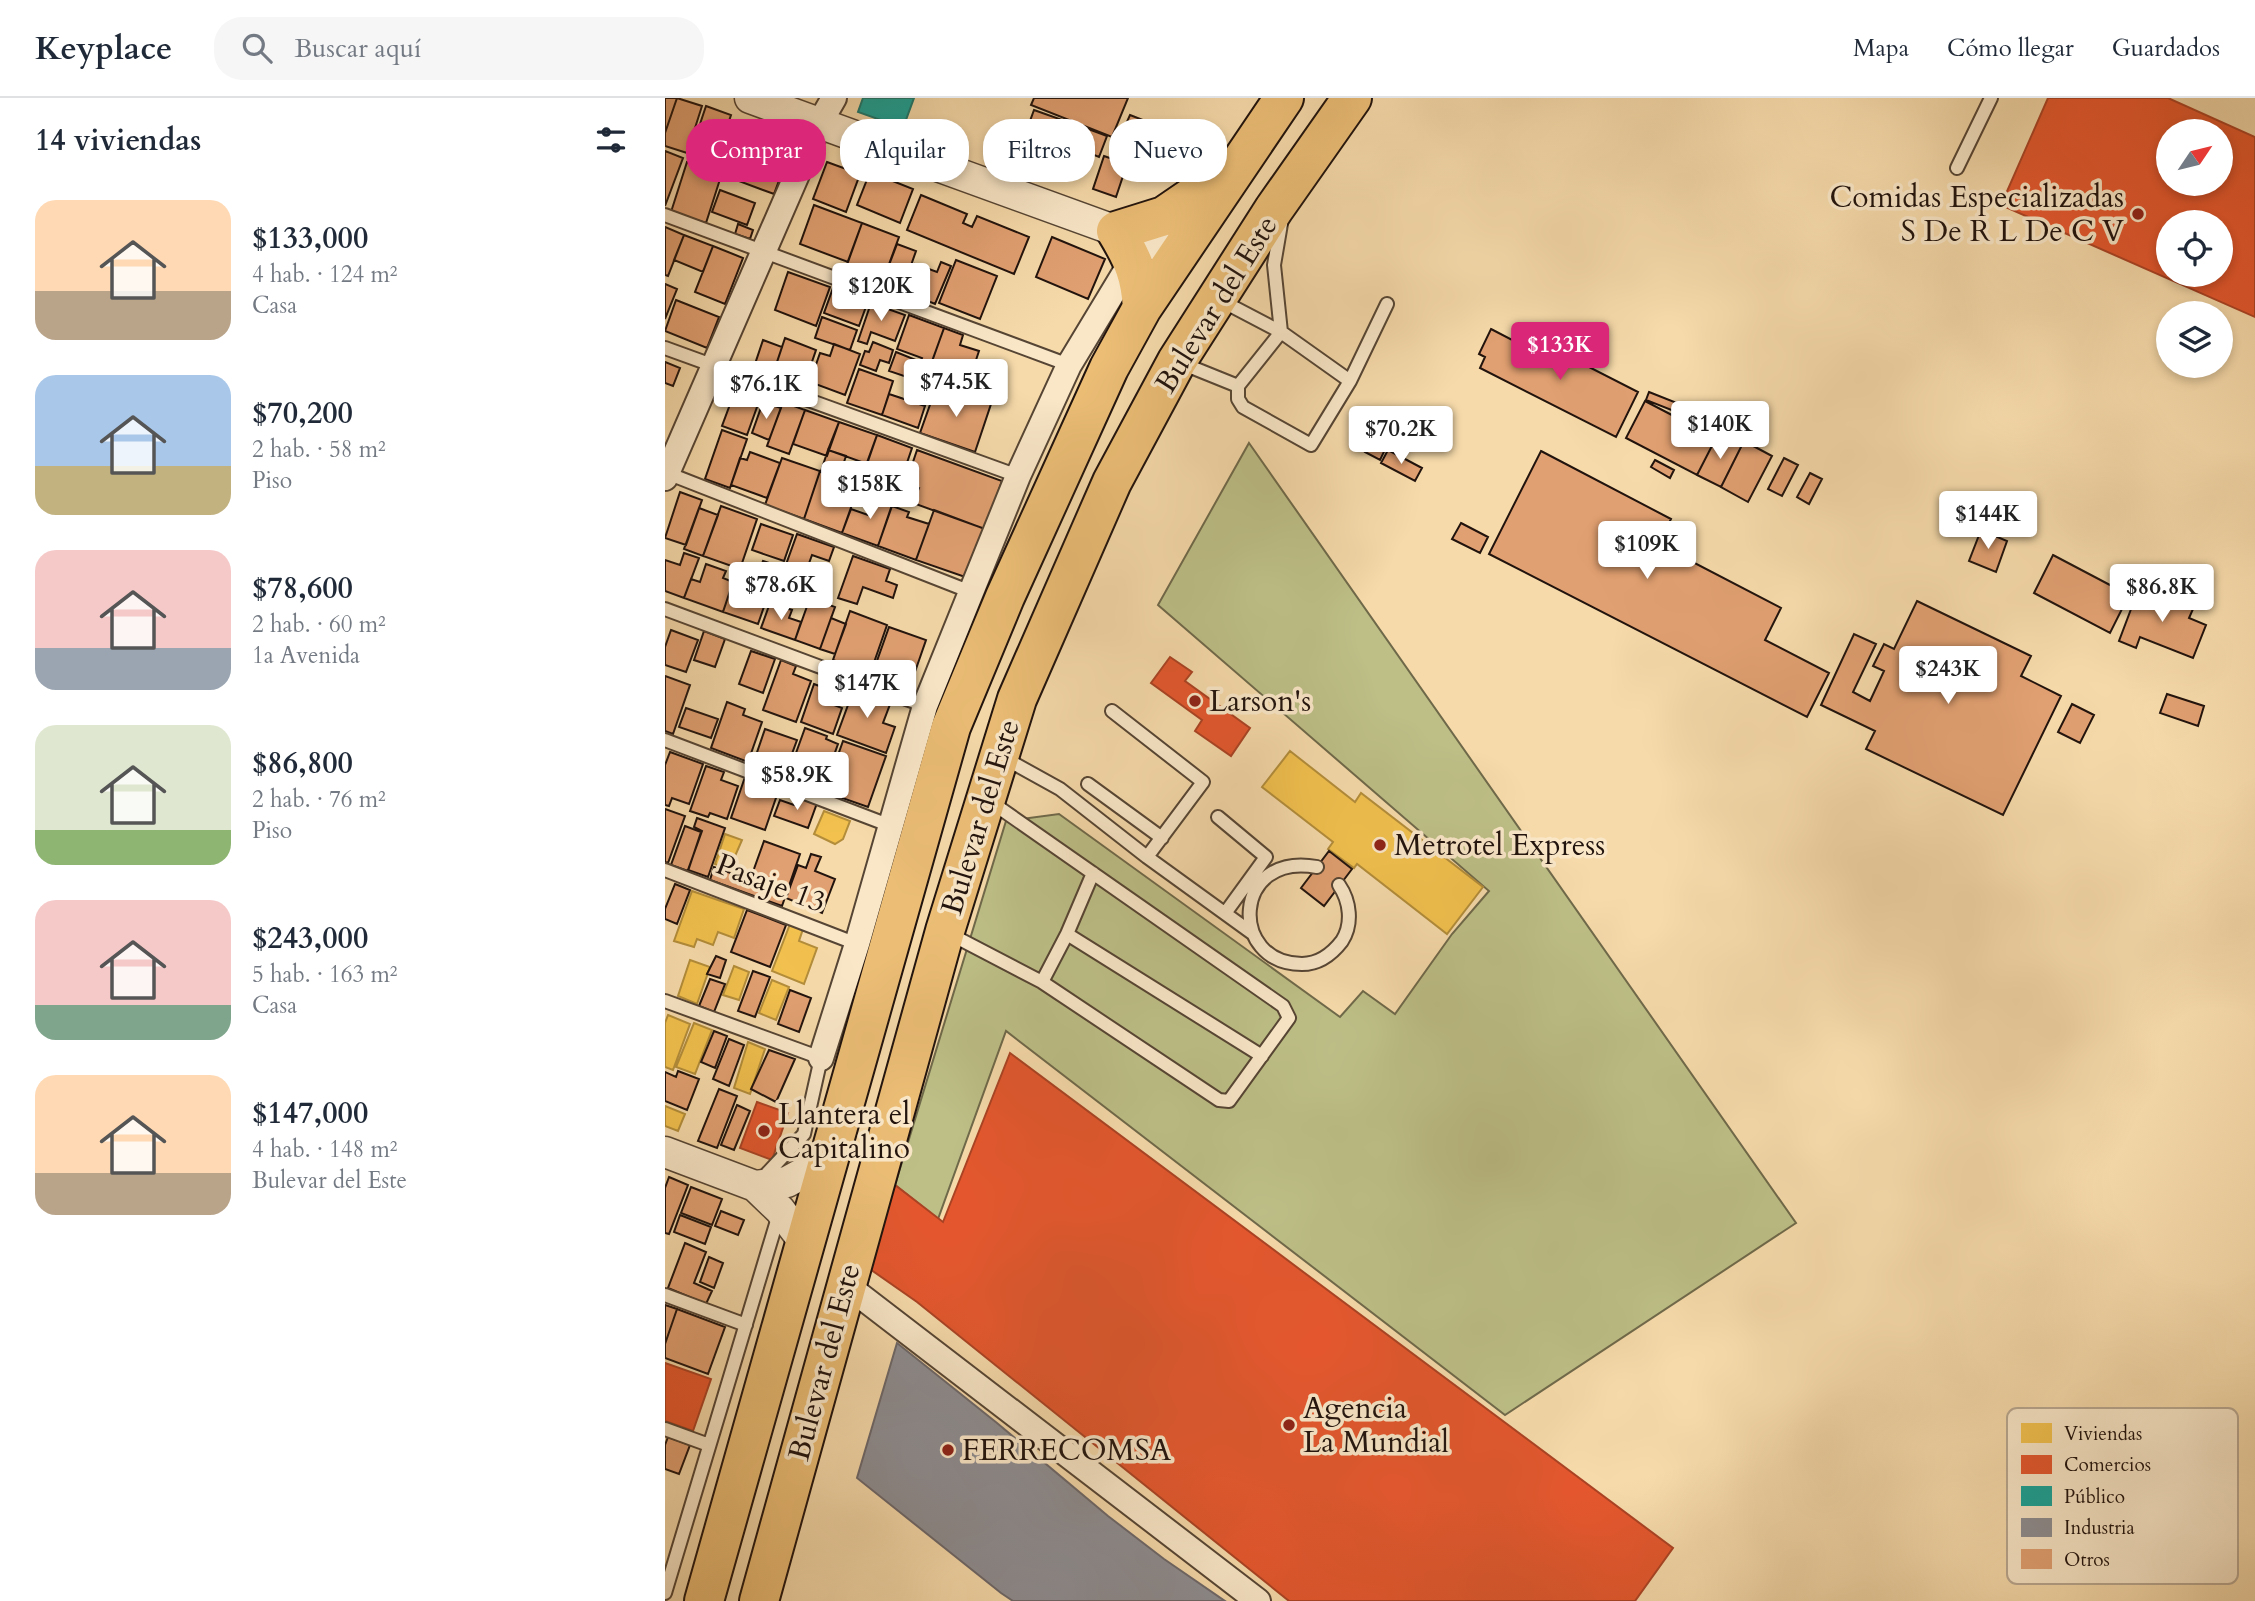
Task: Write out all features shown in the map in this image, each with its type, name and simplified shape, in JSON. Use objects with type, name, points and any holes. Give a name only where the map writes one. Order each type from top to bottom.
[{"type":"highway","name":"Bulevar del Este","points":[[704,1601],[951,727],[1005,597],[1109,368],[1142,308],[1284,98]]},
{"type":"highway","name":"Bulevar del Este","points":[[759,1601],[945,932],[1017,699],[1112,482],[1177,361],[1286,192],[1352,98]]},
{"type":"highway","points":[[1142,308],[1141,282],[1125,245],[1240,164]]},
{"type":"street","points":[[750,98],[806,119]]},
{"type":"street","points":[[822,119],[834,98]]},
{"type":"street","points":[[826,127],[1125,245],[1180,254]]},
{"type":"street","points":[[666,476],[795,182]]},
{"type":"street","points":[[821,1058],[857,944],[925,706],[1018,476],[1125,245]]},
{"type":"street","points":[[665,1152],[755,1186],[781,1210],[805,1243]]},
{"type":"street","points":[[755,1186],[787,1182],[829,1159]]},
{"type":"street","points":[[845,1284],[1258,1601]]},
{"type":"lane","points":[[1957,168],[1991,98]]},
{"type":"lane","points":[[1286,192],[1274,265],[1281,332],[1238,386],[1238,399],[1243,407],[1311,445],[1350,381],[1387,304]]},
{"type":"lane","points":[[665,215],[1069,365]]},
{"type":"lane","points":[[1217,298],[1281,332],[1350,381]]},
{"type":"lane","points":[[665,348],[1018,476]]},
{"type":"lane","points":[[1177,361],[1238,386]]},
{"type":"lane","points":[[666,476],[971,592]]},
{"type":"lane","points":[[665,609],[925,706]]},
{"type":"lane","points":[[1112,711],[1203,782],[1147,857]]},
{"type":"lane","points":[[665,740],[891,825]]},
{"type":"lane","points":[[1000,755],[1060,789],[1147,857],[1226,912],[1252,933],[1261,947],[1274,958],[1289,964],[1322,960],[1335,950],[1345,936],[1349,920],[1348,904],[1339,885]]},
{"type":"lane","points":[[1088,784],[1162,838]]},
{"type":"lane","points":[[945,932],[1042,982],[1219,1100],[1229,1101],[1289,1018],[1283,1006],[986,798]]},
{"type":"lane","points":[[1218,817],[1266,857],[1226,912]]},
{"type":"lane","points":[[1252,933],[1249,916],[1251,900],[1258,885],[1269,873],[1284,866],[1301,864],[1317,867]]},
{"type":"lane","name":"Pasaje 13","points":[[665,870],[857,944]]},
{"type":"lane","points":[[1042,982],[1067,934],[1093,873]]},
{"type":"lane","points":[[1067,934],[1262,1056]]},
{"type":"lane","points":[[665,1001],[821,1058],[804,1134],[755,1186]]},
{"type":"lane","points":[[665,1593],[670,1556],[709,1445],[781,1210]]},
{"type":"lane","points":[[665,1295],[746,1325]]},
{"type":"lane","points":[[665,1429],[709,1445]]},
{"type":"green space","points":[[1249,443],[1796,1223],[1505,1415],[1006,1031],[938,1219],[895,1185],[1006,821],[1059,814],[1340,1017],[1363,991],[1395,1014],[1452,934],[1489,891],[1158,605]]},
{"type":"building: Viviendas","name":"Metrotel Express","points":[[1290,751],[1355,802],[1361,793],[1483,887],[1447,934],[1357,864],[1354,868],[1328,849],[1333,842],[1262,787]]},
{"type":"building: Viviendas","points":[[824,811],[850,821],[843,839],[835,844],[814,834]]},
{"type":"building: Viviendas","points":[[725,834],[742,840],[729,870],[715,864]]},
{"type":"building: Viviendas","points":[[692,891],[744,909],[734,938],[718,932],[713,945],[697,939],[694,947],[674,941]]},
{"type":"building: Viviendas","points":[[790,924],[803,929],[799,941],[817,948],[804,984],[772,971]]},
{"type":"building: Viviendas","points":[[690,960],[710,967],[697,1004],[678,996]]},
{"type":"building: Viviendas","points":[[734,966],[749,972],[739,1000],[723,995]]},
{"type":"building: Viviendas","points":[[772,980],[789,987],[776,1020],[759,1013]]},
{"type":"building: Viviendas","points":[[668,1015],[690,1024],[673,1070],[665,1067],[665,1023]]},
{"type":"building: Viviendas","points":[[694,1023],[712,1030],[695,1074],[676,1067]]},
{"type":"building: Viviendas","points":[[748,1042],[765,1049],[750,1094],[734,1088]]},
{"type":"building: Viviendas","points":[[665,1106],[685,1114],[678,1131],[665,1126]]},
{"type":"building: Comercios","name":"Comidas Especializadas S De R L De C V","points":[[2048,98],[2168,98],[2215,119],[2156,119],[2156,196],[2233,196],[2233,127],[2255,137],[2255,317],[2233,307],[2233,301],[2219,301],[2187,287],[2233,287],[2233,210],[2156,210],[2156,273],[2001,205]]},
{"type":"building: Comercios","name":"Larson's","points":[[1170,657],[1192,672],[1185,681],[1250,728],[1231,756],[1195,731],[1202,720],[1151,683]]},
{"type":"building: Comercios","name":"Agencia La Mundial","points":[[1010,1053],[1673,1548],[1635,1601],[1289,1601],[917,1302],[867,1267],[895,1185],[943,1222]]},
{"type":"building: Comercios","name":"Llantera el Capitalino","points":[[757,1102],[788,1113],[772,1160],[740,1148]]},
{"type":"building: Comercios","points":[[665,1363],[711,1379],[693,1431],[665,1421]]},
{"type":"building: Público","points":[[863,98],[914,98],[906,119],[878,119],[858,112]]},
{"type":"building: Industria","name":"FERRECOMSA","points":[[897,1343],[1108,1516],[1225,1601],[1013,1601],[1001,1593],[857,1478]]},
{"type":"building: Otros","points":[[665,98],[677,98],[665,133]]},
{"type":"building: Otros","points":[[677,98],[702,106],[698,119],[686,119],[686,153],[665,146],[665,133]]},
{"type":"building: Otros","points":[[1034,98],[1128,98],[1119,119],[1109,119],[1109,136],[1095,130],[1095,119],[1066,119],[1031,105]]},
{"type":"building: Otros","points":[[706,106],[731,115],[730,119],[702,119]]},
{"type":"building: Otros","points":[[1034,110],[1060,119],[1031,119]]},
{"type":"building: Otros","points":[[1095,132],[1107,136],[1099,157],[1095,155]]},
{"type":"building: Otros","points":[[665,151],[683,158],[665,206]]},
{"type":"building: Otros","points":[[1104,156],[1109,158],[1109,182],[1121,182],[1116,197],[1093,189]]},
{"type":"building: Otros","points":[[827,162],[840,167],[840,182],[857,182],[846,212],[813,199],[819,182],[826,182]]},
{"type":"building: Otros","points":[[686,165],[686,182],[719,182],[706,223],[671,212]]},
{"type":"building: Otros","points":[[741,182],[778,182],[774,194]]},
{"type":"building: Otros","points":[[866,182],[895,182],[913,189],[900,223],[857,205]]},
{"type":"building: Otros","points":[[720,190],[755,203],[747,225],[712,212]]},
{"type":"building: Otros","points":[[921,195],[967,214],[963,223],[972,227],[977,216],[1029,237],[1014,274],[907,230]]},
{"type":"building: Otros","points":[[814,205],[862,223],[848,262],[800,244]]},
{"type":"building: Otros","points":[[862,223],[899,237],[881,286],[844,272]]},
{"type":"building: Otros","points":[[738,224],[753,230],[750,239],[735,234]]},
{"type":"building: Otros","points":[[665,227],[684,235],[668,276],[665,275]]},
{"type":"building: Otros","points":[[684,235],[713,246],[703,272],[674,260]]},
{"type":"building: Otros","points":[[1052,237],[1105,259],[1088,299],[1036,277]]},
{"type":"building: Otros","points":[[897,244],[916,251],[901,294],[881,286]]},
{"type":"building: Otros","points":[[713,246],[743,258],[725,304],[695,292]]},
{"type":"building: Otros","points":[[956,260],[997,276],[980,319],[939,303]]},
{"type":"building: Otros","points":[[941,262],[951,266],[935,304],[904,291],[915,264],[937,272]]},
{"type":"building: Otros","points":[[788,272],[830,287],[816,326],[775,310]]},
{"type":"building: Otros","points":[[665,284],[677,289],[665,319]]},
{"type":"building: Otros","points":[[833,288],[868,301],[859,326],[824,313]]},
{"type":"building: Otros","points":[[676,300],[719,317],[707,348],[665,331]]},
{"type":"building: Otros","points":[[871,303],[905,315],[895,341],[871,332],[867,344],[858,341]]},
{"type":"building: Otros","points":[[909,315],[944,328],[927,375],[917,372],[922,358],[897,349]]},
{"type":"building: Otros","points":[[822,317],[857,330],[850,350],[815,338]]},
{"type":"building: Otros","points":[[944,328],[963,335],[960,345],[979,351],[970,378],[965,376],[960,390],[937,381],[940,373],[929,370]]},
{"type":"building: Otros","points":[[1491,329],[1547,358],[1552,348],[1638,392],[1616,437],[1480,368],[1485,357],[1479,354]]},
{"type":"building: Otros","points":[[785,338],[816,350],[803,388],[772,377]]},
{"type":"building: Otros","points":[[763,340],[782,347],[772,377],[753,370]]},
{"type":"building: Otros","points":[[873,342],[893,350],[889,363],[880,360],[876,371],[860,365],[865,351],[869,352]]},
{"type":"building: Otros","points":[[834,344],[860,354],[845,395],[810,382],[820,353],[830,356]]},
{"type":"building: Otros","points":[[896,352],[916,360],[910,378],[889,371]]},
{"type":"building: Otros","points":[[665,362],[680,368],[673,386],[665,383]]},
{"type":"building: Otros","points":[[859,369],[893,381],[882,415],[847,403]]},
{"type":"building: Otros","points":[[738,383],[762,393],[747,435],[722,426]]},
{"type":"building: Otros","points":[[937,385],[991,404],[975,452],[920,433]]},
{"type":"building: Otros","points":[[1649,392],[1687,407],[1684,415],[1646,400]]},
{"type":"building: Otros","points":[[889,394],[925,406],[918,428],[882,415]]},
{"type":"building: Otros","points":[[1645,401],[1716,438],[1697,475],[1626,438]]},
{"type":"building: Otros","points":[[763,402],[781,408],[769,440],[752,433]]},
{"type":"building: Otros","points":[[783,402],[805,410],[789,454],[767,446]]},
{"type":"building: Otros","points":[[805,410],[839,422],[827,456],[793,444]]},
{"type":"building: Otros","points":[[1374,418],[1395,429],[1380,460],[1365,452],[1374,434],[1368,430]]},
{"type":"building: Otros","points":[[1702,419],[1720,428],[1717,435],[1699,425]]},
{"type":"building: Otros","points":[[839,422],[877,435],[867,464],[828,450]]},
{"type":"building: Otros","points":[[722,430],[747,439],[730,488],[705,479]]},
{"type":"building: Otros","points":[[877,435],[912,448],[896,495],[860,482]]},
{"type":"building: Otros","points":[[1735,436],[1744,441],[1721,487],[1697,475],[1716,438],[1730,445]]},
{"type":"building: Otros","points":[[1744,441],[1772,456],[1748,502],[1721,487]]},
{"type":"building: Otros","points":[[828,450],[846,456],[839,477],[821,471]]},
{"type":"building: Otros","points":[[917,450],[1002,481],[985,529],[913,503],[919,488],[906,483]]},
{"type":"building: Otros","points":[[1388,450],[1422,468],[1415,481],[1381,463]]},
{"type":"building: Otros","points":[[1541,451],[1671,519],[1658,544],[1781,608],[1765,640],[1829,673],[1807,717],[1489,554]]},
{"type":"building: Otros","points":[[750,452],[780,463],[767,498],[731,485],[740,458],[747,460]]},
{"type":"building: Otros","points":[[782,458],[820,471],[804,519],[765,505]]},
{"type":"building: Otros","points":[[1784,458],[1798,465],[1782,496],[1768,489]]},
{"type":"building: Otros","points":[[1655,460],[1674,470],[1670,478],[1651,467]]},
{"type":"building: Otros","points":[[820,471],[859,485],[842,533],[804,519]]},
{"type":"building: Otros","points":[[1810,473],[1822,479],[1809,504],[1797,497]]},
{"type":"building: Otros","points":[[680,492],[702,500],[686,545],[665,538]]},
{"type":"building: Otros","points":[[876,493],[894,499],[878,546],[842,533],[851,509],[868,515]]},
{"type":"building: Otros","points":[[721,506],[757,519],[740,569],[703,556]]},
{"type":"building: Otros","points":[[892,506],[909,512],[907,517],[929,524],[916,560],[878,546]]},
{"type":"building: Otros","points":[[699,508],[718,515],[703,556],[684,549]]},
{"type":"building: Otros","points":[[934,510],[985,529],[968,578],[916,560]]},
{"type":"building: Otros","points":[[1461,523],[1488,537],[1480,553],[1452,539]]},
{"type":"building: Otros","points":[[761,524],[793,535],[784,561],[752,550]]},
{"type":"building: Otros","points":[[1981,530],[2007,541],[1996,572],[1969,561]]},
{"type":"building: Otros","points":[[797,534],[834,547],[829,561],[812,555],[799,591],[779,584]]},
{"type":"building: Otros","points":[[684,553],[699,558],[684,598],[665,591],[665,560],[680,565]]},
{"type":"building: Otros","points":[[2053,555],[2129,595],[2110,633],[2034,593]]},
{"type":"building: Otros","points":[[853,556],[890,569],[886,581],[897,585],[893,598],[863,587],[857,604],[838,598]]},
{"type":"building: Otros","points":[[763,561],[778,566],[773,581],[757,576]]},
{"type":"building: Otros","points":[[706,564],[726,571],[723,578],[733,582],[723,612],[684,598],[691,579],[700,582]]},
{"type":"building: Otros","points":[[733,582],[751,588],[750,592],[767,598],[758,624],[723,612]]},
{"type":"building: Otros","points":[[2139,588],[2193,609],[2189,618],[2206,625],[2193,658],[2140,637],[2136,648],[2119,641]]},
{"type":"building: Otros","points":[[810,598],[835,607],[820,649],[795,640]]},
{"type":"building: Otros","points":[[1917,601],[2031,656],[2021,676],[2061,696],[2003,815],[1866,749],[1875,731],[1821,705],[1854,634],[1876,644],[1853,692],[1870,701],[1884,671],[1873,666],[1884,644],[1894,649]]},
{"type":"building: Otros","points":[[770,603],[792,610],[789,618],[801,622],[795,640],[761,628]]},
{"type":"building: Otros","points":[[850,611],[887,625],[870,674],[833,660]]},
{"type":"building: Otros","points":[[831,618],[846,624],[835,654],[820,649]]},
{"type":"building: Otros","points":[[889,627],[926,640],[909,689],[872,675]]},
{"type":"building: Otros","points":[[671,630],[698,640],[686,672],[665,665],[665,647]]},
{"type":"building: Otros","points":[[704,631],[725,639],[715,667],[694,660]]},
{"type":"building: Otros","points":[[751,651],[775,659],[763,693],[739,684]]},
{"type":"building: Otros","points":[[781,660],[796,666],[793,674],[811,681],[796,722],[763,710]]},
{"type":"building: Otros","points":[[665,676],[690,685],[673,734],[665,731]]},
{"type":"building: Otros","points":[[814,684],[830,690],[826,702],[842,708],[833,734],[801,722]]},
{"type":"building: Otros","points":[[855,686],[892,699],[883,723],[895,727],[886,753],[837,735]]},
{"type":"building: Otros","points":[[2167,694],[2204,706],[2198,726],[2160,713]]},
{"type":"building: Otros","points":[[727,702],[745,709],[743,715],[762,722],[748,762],[711,748]]},
{"type":"building: Otros","points":[[2072,704],[2094,715],[2080,743],[2058,732]]},
{"type":"building: Otros","points":[[686,708],[718,719],[711,738],[679,727]]},
{"type":"building: Otros","points":[[805,728],[827,736],[826,739],[838,744],[820,794],[771,776],[776,759],[792,764]]},
{"type":"building: Otros","points":[[765,729],[797,740],[790,759],[775,754],[769,770],[753,764]]},
{"type":"building: Otros","points":[[843,741],[886,756],[868,807],[825,792]]},
{"type":"building: Otros","points":[[670,752],[703,764],[689,804],[672,798],[669,806],[665,805],[665,765]]},
{"type":"building: Otros","points":[[706,766],[724,772],[721,780],[738,786],[727,819],[710,813],[708,817],[690,811]]},
{"type":"building: Otros","points":[[745,777],[779,789],[765,830],[731,818]]},
{"type":"building: Otros","points":[[797,796],[817,803],[808,828],[774,816],[780,800],[794,805]]},
{"type":"building: Otros","points":[[665,809],[685,816],[668,863],[665,862]]},
{"type":"building: Otros","points":[[697,818],[725,828],[708,877],[688,870],[702,831],[694,827]]},
{"type":"building: Otros","points":[[685,826],[701,832],[688,871],[671,865]]},
{"type":"building: Otros","points":[[764,841],[800,854],[782,906],[710,880],[714,867],[750,880]]},
{"type":"building: Otros","points":[[1329,851],[1352,869],[1324,906],[1301,888]]},
{"type":"building: Otros","points":[[811,854],[821,857],[815,871],[835,879],[822,913],[786,898],[798,865],[806,868]]},
{"type":"building: Otros","points":[[675,884],[690,890],[677,924],[665,919],[665,909]]},
{"type":"building: Otros","points":[[747,910],[786,925],[770,967],[731,952]]},
{"type":"building: Otros","points":[[716,956],[726,960],[720,978],[707,974]]},
{"type":"building: Otros","points":[[753,971],[770,977],[755,1017],[738,1011]]},
{"type":"building: Otros","points":[[710,979],[725,984],[714,1012],[699,1006]]},
{"type":"building: Otros","points":[[790,990],[811,998],[799,1032],[778,1024]]},
{"type":"building: Otros","points":[[714,1031],[727,1036],[715,1068],[701,1062]]},
{"type":"building: Otros","points":[[729,1039],[744,1045],[729,1086],[713,1079]]},
{"type":"building: Otros","points":[[769,1050],[795,1059],[776,1102],[751,1089]]},
{"type":"building: Otros","points":[[678,1071],[699,1079],[687,1110],[665,1101],[665,1072],[676,1077]]},
{"type":"building: Otros","points":[[719,1089],[737,1096],[717,1148],[698,1141]]},
{"type":"building: Otros","points":[[737,1105],[750,1111],[734,1150],[721,1145]]},
{"type":"building: Otros","points":[[669,1177],[688,1185],[669,1234],[665,1233],[665,1188]]},
{"type":"building: Otros","points":[[691,1187],[722,1199],[712,1225],[681,1213]]},
{"type":"building: Otros","points":[[721,1211],[744,1220],[738,1235],[715,1226]]},
{"type":"building: Otros","points":[[680,1215],[711,1227],[705,1244],[674,1232]]},
{"type":"building: Otros","points":[[685,1243],[706,1252],[694,1283],[712,1291],[706,1304],[668,1288]]},
{"type":"building: Otros","points":[[709,1257],[723,1263],[714,1288],[700,1282]]},
{"type":"building: Otros","points":[[665,1305],[677,1309],[665,1344]]},
{"type":"building: Otros","points":[[677,1309],[725,1327],[708,1374],[665,1358],[665,1344]]},
{"type":"building: Otros","points":[[668,1437],[690,1445],[679,1474],[665,1469],[665,1445]]},
{"type":"place","name":"Comidas Especializadas S De R L De C V","points":[[2138,214]]},
{"type":"place","name":"Larson's","points":[[1195,701]]},
{"type":"place","name":"Metrotel Express","points":[[1380,845]]},
{"type":"place","name":"Llantera el Capitalino","points":[[764,1131]]},
{"type":"place","name":"Agencia La Mundial","points":[[1289,1425]]},
{"type":"place","name":"FERRECOMSA","points":[[948,1450]]}]
